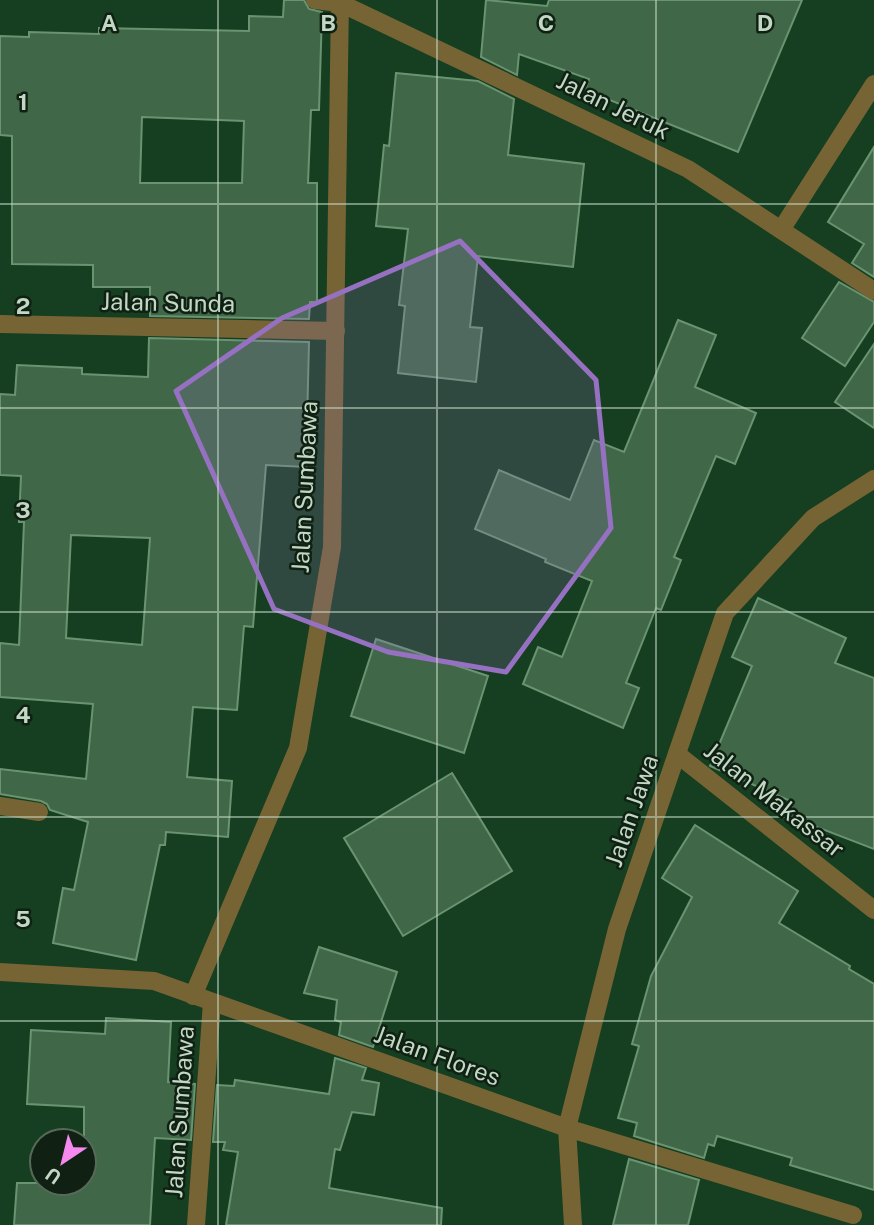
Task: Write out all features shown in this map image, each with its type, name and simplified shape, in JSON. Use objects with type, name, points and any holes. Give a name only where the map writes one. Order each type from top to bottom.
[{"type":"street","name":"Jalan Jeruk","points":[[315,0],[340,1],[688,169],[874,291]]},
{"type":"street","name":"Jalan Sumbawa","points":[[193,996],[298,748],[332,547],[340,1]]},
{"type":"street","points":[[781,230],[874,84]]},
{"type":"street","name":"Jalan Sunda","points":[[0,324],[336,331]]},
{"type":"street","name":"Jalan Jawa","points":[[573,1225],[567,1128],[617,929],[725,613],[813,518],[874,480]]},
{"type":"street","name":"Jalan Makassar","points":[[677,754],[874,910]]},
{"type":"street","points":[[0,806],[39,812]]},
{"type":"street","name":"Jalan Flores","points":[[0,972],[154,981],[567,1128],[853,1215]]},
{"type":"street","name":"Jalan Sumbawa","points":[[196,1225],[212,1002]]},
{"type":"highlighted area","points":[[460,241],[596,380],[611,528],[506,672],[388,652],[274,609],[176,391],[282,318]]},
{"type":"building","points":[[284,0],[304,0],[309,9],[322,12],[319,110],[311,110],[308,183],[317,183],[317,302],[310,302],[309,319],[150,316],[150,287],[93,287],[93,265],[12,264],[12,136],[0,135],[0,36],[29,37],[29,32],[99,34],[99,28],[249,31],[249,16],[283,17]],"holes":[[[142,117],[244,121],[242,183],[140,183]]]},
{"type":"building","points":[[486,0],[547,6],[549,0],[802,0],[738,152],[585,90],[589,79],[519,54],[517,75],[481,57]]},
{"type":"building","points":[[396,73],[478,81],[514,99],[508,155],[584,164],[573,267],[478,256],[470,327],[482,328],[476,382],[398,373],[405,306],[399,305],[408,229],[376,226],[384,145],[389,146]]},
{"type":"building","points":[[874,147],[874,277],[852,263],[864,244],[828,222]]},
{"type":"building","points":[[839,282],[874,302],[874,322],[845,366],[802,338]]},
{"type":"building","points":[[678,320],[716,335],[695,387],[756,413],[735,464],[716,456],[674,557],[681,560],[661,610],[656,608],[626,683],[639,688],[623,728],[523,684],[538,647],[562,657],[592,581],[475,529],[499,470],[570,500],[594,440],[624,452]]},
{"type":"building","points":[[149,338],[309,342],[306,467],[266,465],[253,627],[244,626],[237,710],[193,707],[187,777],[232,781],[228,837],[166,832],[165,845],[160,845],[136,960],[53,943],[63,888],[74,890],[88,822],[50,810],[47,804],[41,801],[0,794],[0,769],[86,779],[93,704],[0,697],[0,643],[19,645],[24,522],[19,522],[21,476],[0,475],[0,394],[15,395],[17,365],[82,368],[82,374],[148,377]],"holes":[[[71,535],[150,538],[142,645],[66,638]]]},
{"type":"building","points":[[874,344],[874,428],[835,402]]},
{"type":"building","points":[[758,598],[846,638],[835,663],[874,678],[874,849],[788,816],[793,802],[710,766],[752,666],[732,657]]},
{"type":"building","points":[[376,639],[488,676],[464,753],[351,716]]},
{"type":"building","points":[[452,773],[512,871],[403,936],[344,838]]},
{"type":"building","points":[[695,825],[798,891],[779,923],[850,966],[849,969],[874,984],[874,1190],[790,1165],[792,1158],[717,1136],[714,1146],[708,1144],[704,1158],[634,1136],[637,1123],[618,1118],[639,1046],[632,1044],[651,976],[692,897],[662,878]]},
{"type":"building","points":[[319,947],[397,972],[373,1047],[339,1035],[341,1022],[335,1020],[337,1000],[304,993]]},
{"type":"building","points":[[106,1018],[171,1022],[168,1082],[195,1084],[191,1140],[155,1138],[150,1225],[14,1225],[17,1183],[28,1183],[28,1197],[98,1197],[98,1127],[84,1127],[84,1107],[27,1104],[31,1030],[105,1034]]},
{"type":"building","points":[[335,1058],[366,1068],[362,1080],[379,1083],[374,1115],[352,1112],[340,1150],[335,1149],[329,1188],[442,1208],[441,1225],[226,1225],[238,1152],[223,1150],[225,1142],[213,1142],[217,1085],[234,1086],[235,1080],[329,1094]]},
{"type":"building","points":[[629,1159],[699,1180],[688,1225],[613,1225]]}]
